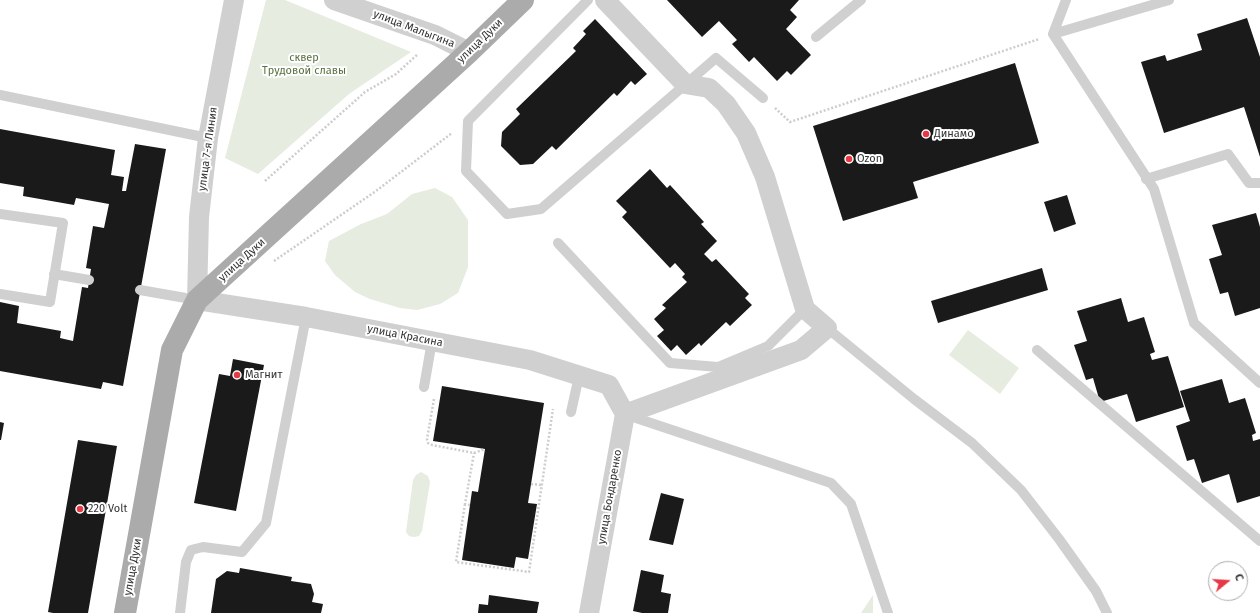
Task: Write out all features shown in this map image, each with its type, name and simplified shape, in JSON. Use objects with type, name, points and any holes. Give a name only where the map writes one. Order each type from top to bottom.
[{"type":"main road","name":"улица Дуки","points":[[124,613],[172,350],[197,300],[469,52],[523,0]]},
{"type":"street","name":"улица 7-я Линия","points":[[197,300],[199,217],[208,138],[234,0]]},
{"type":"street","name":"улица Малыгина","points":[[334,0],[436,35],[469,52]]},
{"type":"street","points":[[605,0],[685,84],[709,88],[726,104],[746,132],[765,177],[805,309],[827,328],[801,350],[625,414]]},
{"type":"street","name":"улица Красина","points":[[197,300],[306,317],[378,335],[432,341],[530,360],[609,386],[625,414]]},
{"type":"street","name":"улица Бондаренко","points":[[589,613],[625,414]]},
{"type":"lane","points":[[588,0],[468,121],[466,171],[507,214],[540,209],[716,58],[763,98]]},
{"type":"lane","points":[[816,37],[861,0]]},
{"type":"lane","points":[[1053,34],[1066,0]]},
{"type":"lane","points":[[1053,34],[1169,0]]},
{"type":"lane","points":[[1053,34],[1146,179],[1154,189],[1194,323],[1260,383]]},
{"type":"lane","points":[[0,95],[208,138]]},
{"type":"lane","points":[[1146,179],[1228,154],[1249,183],[1260,183]]},
{"type":"lane","points":[[0,214],[63,223],[50,302],[0,294]]},
{"type":"lane","points":[[558,243],[670,363],[718,367],[768,346],[805,309]]},
{"type":"lane","points":[[54,274],[89,280]]},
{"type":"lane","points":[[140,290],[197,300]]},
{"type":"lane","points":[[180,613],[186,562],[191,550],[203,547],[242,552],[266,523],[306,317]]},
{"type":"lane","points":[[827,328],[914,400],[972,443],[1021,490],[1059,539],[1096,591],[1107,613]]},
{"type":"lane","points":[[424,387],[432,341]]},
{"type":"lane","points":[[1037,350],[1260,541]]},
{"type":"lane","points":[[570,412],[579,376]]},
{"type":"lane","points":[[625,414],[831,483],[851,504],[888,613]]},
{"type":"path","points":[[763,98],[790,122],[1053,34]]},
{"type":"path","points":[[265,181],[365,92],[396,74],[418,54]]},
{"type":"path","points":[[272,263],[376,191],[468,121]]},
{"type":"path","points":[[434,396],[427,439],[428,443],[474,453],[485,449]]},
{"type":"path","points":[[474,453],[456,562],[529,572],[553,409]]},
{"type":"path","points":[[532,484],[542,485]]},
{"type":"path","points":[[465,504],[470,505]]},
{"type":"green space","name":"сквер Трудовой славы","points":[[266,0],[285,0],[411,52],[349,94],[258,174],[225,158]]},
{"type":"green space","points":[[435,188],[452,197],[468,220],[468,267],[458,293],[440,304],[417,310],[400,308],[370,299],[355,292],[335,275],[325,261],[329,241],[361,224],[387,214],[412,194]]},
{"type":"green space","points":[[968,330],[1019,368],[1000,394],[949,355]]},
{"type":"green space","points":[[421,472],[428,476],[430,482],[422,531],[419,536],[414,537],[409,536],[406,532],[413,480],[416,475]]},
{"type":"green space","points":[[873,595],[873,613],[861,613]]},
{"type":"building","points":[[667,0],[799,0],[790,10],[797,17],[786,29],[811,55],[791,75],[787,71],[777,81],[754,57],[749,62],[732,44],[737,40],[719,21],[702,37]]},
{"type":"building","points":[[1247,18],[1260,57],[1260,157],[1244,107],[1164,133],[1141,62],[1165,55],[1167,61],[1202,50],[1197,34]]},
{"type":"building","points":[[595,19],[647,74],[635,85],[631,81],[617,96],[614,93],[556,150],[552,146],[533,164],[520,165],[501,146],[502,132],[520,114],[516,109],[576,51],[573,48],[586,34],[583,31]]},
{"type":"building","name":"Динамо","points":[[1015,63],[1039,143],[913,182],[918,198],[843,221],[813,126]]},
{"type":"building","points":[[0,129],[115,150],[111,175],[124,177],[122,191],[126,191],[135,144],[166,149],[123,386],[103,382],[101,389],[0,371],[0,302],[19,306],[17,323],[61,331],[60,338],[73,341],[82,287],[88,288],[91,269],[86,268],[93,226],[104,228],[109,204],[76,198],[74,205],[23,196],[24,187],[0,183]]},
{"type":"building","points":[[650,169],[667,188],[670,185],[704,222],[701,224],[717,241],[704,254],[712,262],[716,259],[749,294],[745,298],[752,305],[730,326],[726,322],[701,346],[699,343],[686,355],[677,345],[671,351],[657,336],[664,330],[654,319],[666,308],[662,305],[687,282],[682,277],[685,274],[675,263],[670,268],[622,217],[627,212],[616,201]]},
{"type":"building","points":[[1067,195],[1076,224],[1054,232],[1044,202]]},
{"type":"building","points":[[1256,213],[1260,227],[1260,308],[1235,316],[1228,292],[1220,294],[1209,259],[1222,255],[1212,225]]},
{"type":"building","points":[[1042,268],[1048,290],[938,323],[931,301]]},
{"type":"building","points":[[1121,298],[1128,322],[1144,317],[1155,352],[1150,354],[1152,360],[1168,356],[1184,407],[1136,422],[1127,394],[1100,402],[1093,378],[1086,380],[1074,345],[1087,341],[1077,311]]},
{"type":"building","points":[[233,359],[264,365],[236,511],[194,503],[219,374],[230,376]]},
{"type":"building","points":[[1222,379],[1229,403],[1245,398],[1256,433],[1252,435],[1253,441],[1260,439],[1260,496],[1237,503],[1229,474],[1202,483],[1194,459],[1187,461],[1176,426],[1190,421],[1180,391]]},
{"type":"building","points":[[442,386],[544,403],[528,503],[537,504],[528,559],[516,557],[514,568],[462,560],[472,491],[478,492],[485,449],[433,441]]},
{"type":"building","points":[[0,422],[4,423],[1,440],[0,440]]},
{"type":"building","points":[[78,440],[117,446],[88,613],[53,613],[48,612]]},
{"type":"building","points":[[661,493],[684,499],[673,545],[649,540]]},
{"type":"building","points":[[240,568],[292,577],[291,581],[311,584],[314,594],[312,602],[323,604],[321,613],[211,613],[216,579],[227,571],[239,573]]},
{"type":"building","points":[[641,570],[664,575],[661,592],[671,594],[668,613],[642,613],[633,611]]},
{"type":"building","points":[[489,595],[539,602],[537,613],[478,613],[479,604],[488,605]]},
{"type":"place","name":"Динамо","points":[[926,134]]},
{"type":"place","name":"Ozon","points":[[849,159]]},
{"type":"place","name":"Магнит","points":[[237,375]]},
{"type":"place","name":"220 Volt","points":[[80,509]]}]
